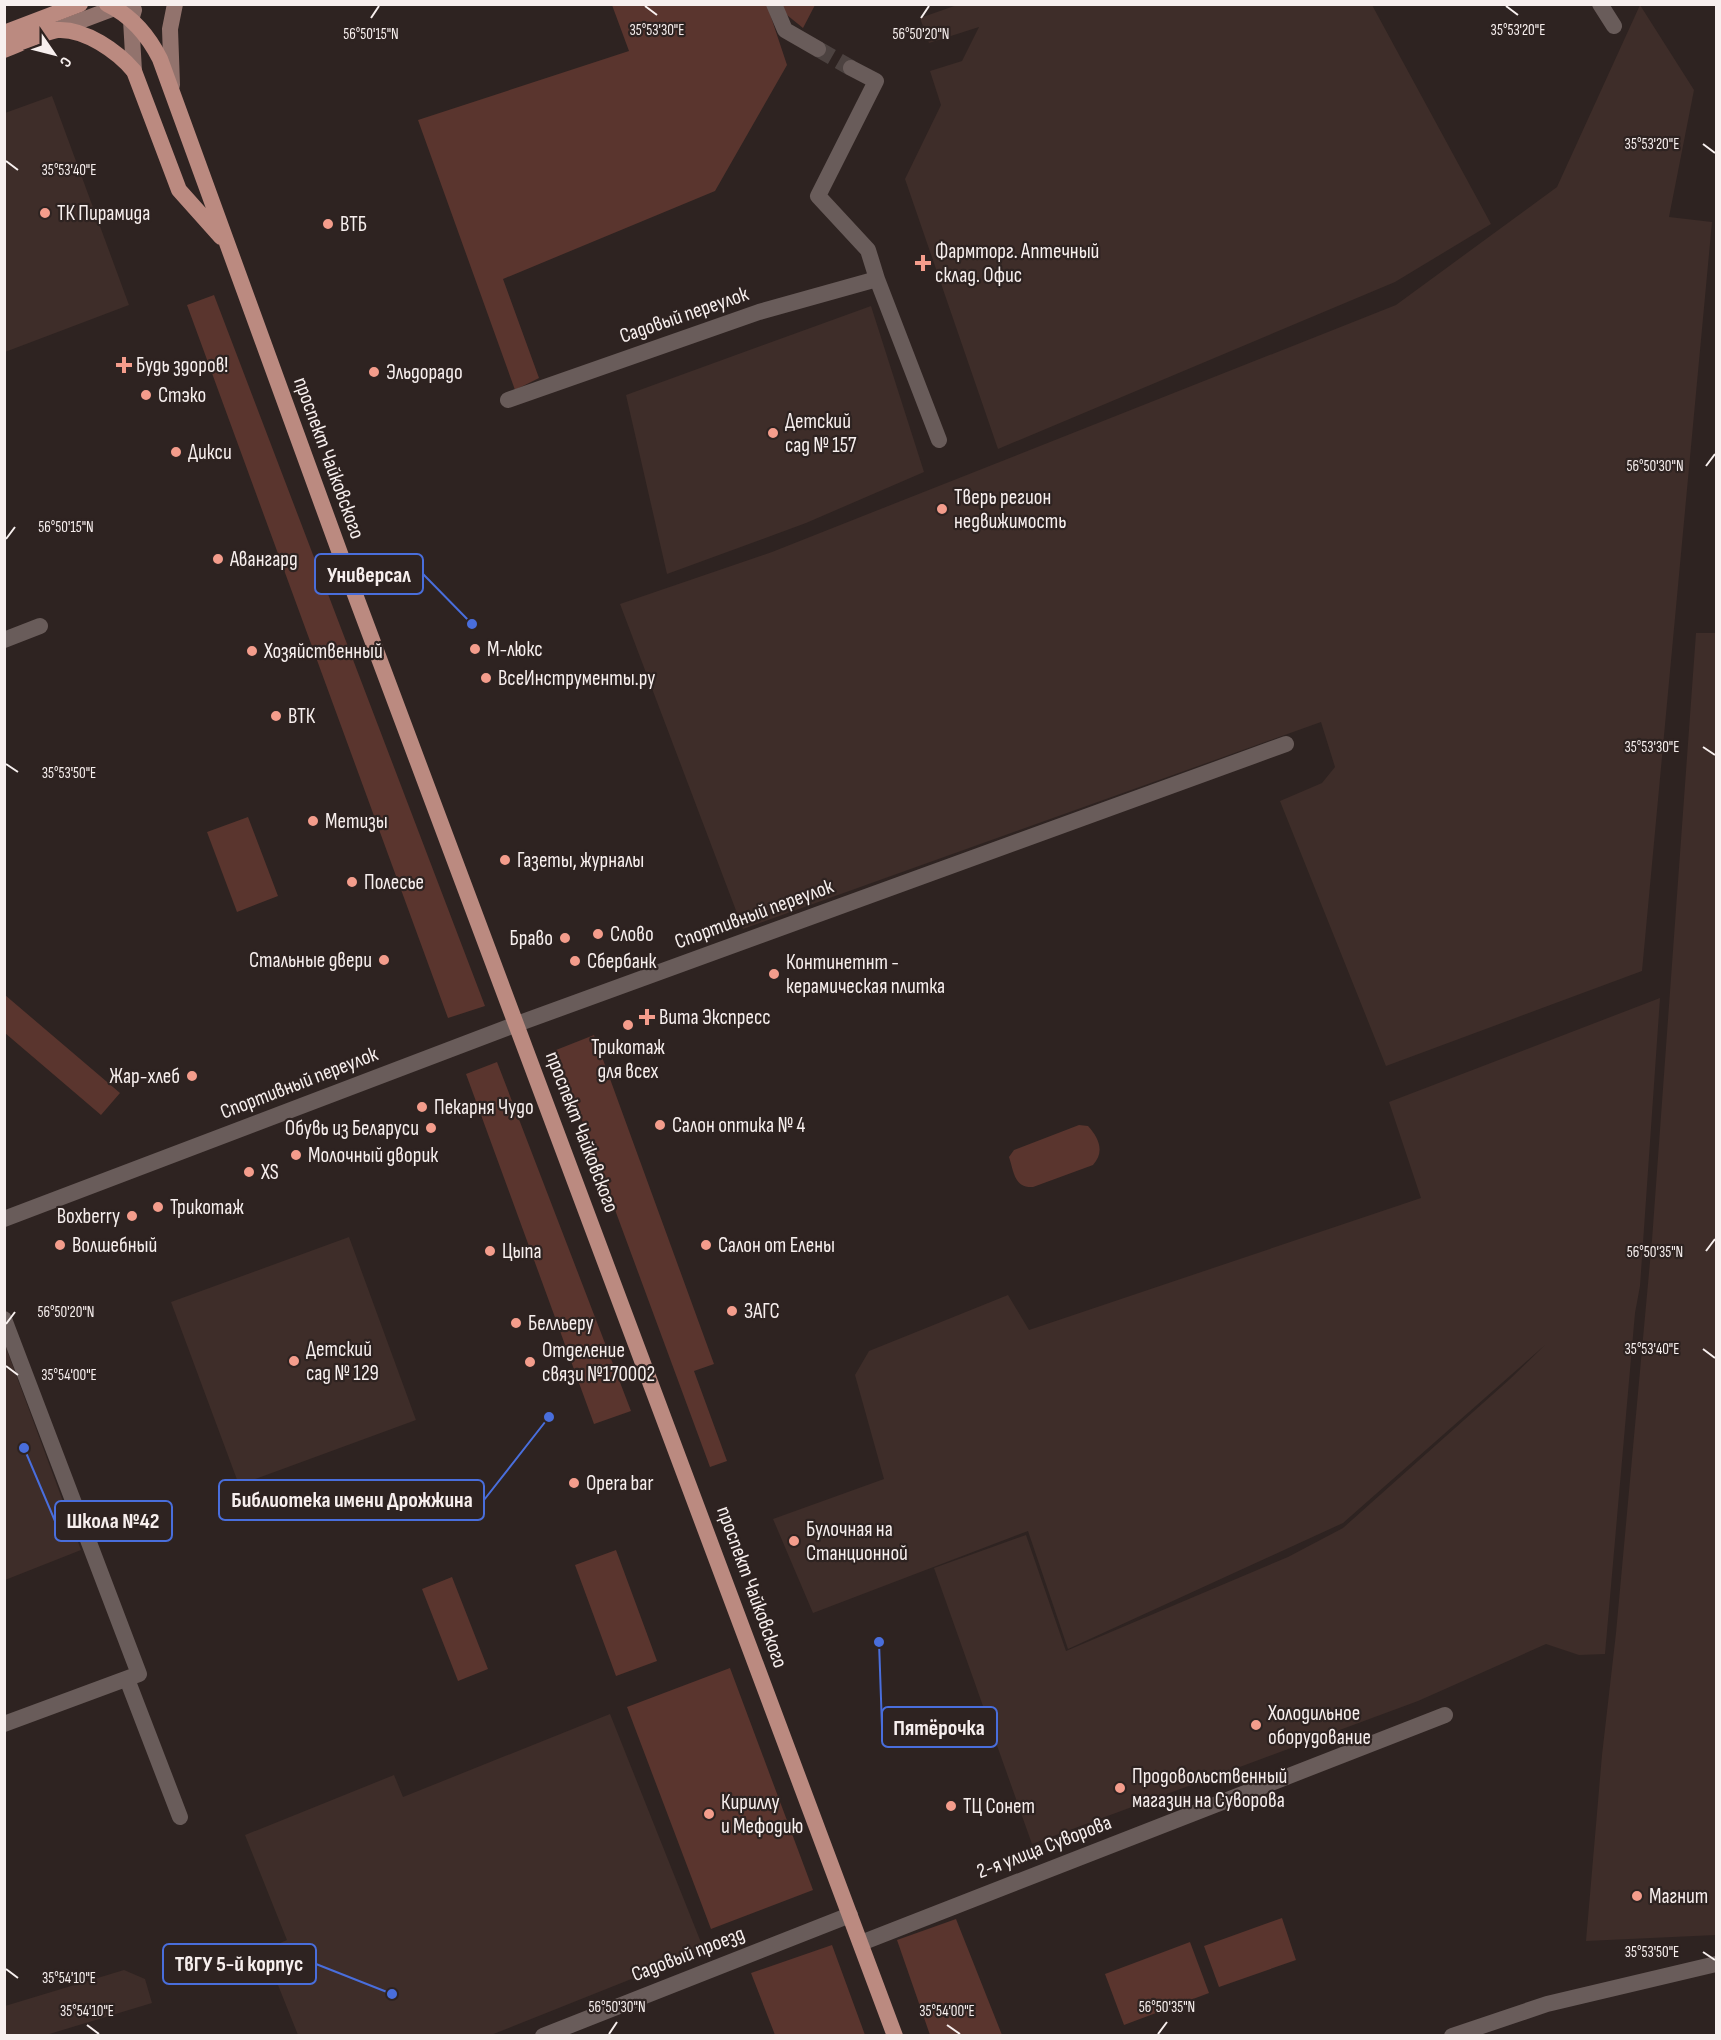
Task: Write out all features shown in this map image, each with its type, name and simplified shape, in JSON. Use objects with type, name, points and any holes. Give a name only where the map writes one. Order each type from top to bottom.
[{"type":"main road","points":[[4,33],[80,4]]},
{"type":"main road","points":[[173,95],[170,39],[171,18],[175,4]]},
{"type":"main road","points":[[4,50],[123,8],[134,72]]},
{"type":"main road","name":"проспект Чайковского","points":[[123,8],[155,50],[173,95],[353,589],[518,1024],[895,2036]]},
{"type":"main road","name":"проспект Чайковского","points":[[56,30],[82,35],[100,42],[121,57],[134,72],[179,190],[227,244]]},
{"type":"street","points":[[774,4],[785,30],[818,49]]},
{"type":"street","points":[[1600,4],[1614,26]]},
{"type":"street","points":[[851,68],[876,81],[818,196],[868,250],[939,440]]},
{"type":"street","name":"Садовый переулок","points":[[508,400],[759,312],[877,279]]},
{"type":"street","points":[[4,640],[40,626]]},
{"type":"street","name":"Спортивный переулок","points":[[4,1220],[518,1024],[1286,744]]},
{"type":"street","points":[[4,1319],[133,1676],[180,1817]]},
{"type":"street","points":[[4,1725],[133,1676]]},
{"type":"street","name":"2-я улица Суворова","points":[[861,1943],[1445,1715]]},
{"type":"street","name":"Садовый проезд","points":[[543,2036],[850,1915]]},
{"type":"street","points":[[1452,2036],[1547,2004],[1716,1965]]},
{"type":"shaded area","points":[[960,4],[1372,5],[1491,224],[1395,282],[998,449],[905,179],[941,105],[930,71],[962,61],[979,27],[929,43],[920,18]]},
{"type":"shaded area","points":[[612,5],[767,5],[787,65],[715,191],[503,279],[539,378],[515,390],[418,120],[629,51]]},
{"type":"shaded area","points":[[780,5],[815,5],[803,28],[782,11]]},
{"type":"shaded area","points":[[1640,5],[1694,90],[1669,217],[1712,222],[1642,971],[1386,1066],[1280,801],[1322,783],[1335,767],[1321,722],[743,929],[620,604],[772,552],[1396,305],[1557,187]]},
{"type":"shaded area","points":[[52,96],[129,305],[5,352],[5,113]]},
{"type":"shaded area","points":[[214,295],[485,1006],[448,1018],[187,305]]},
{"type":"shaded area","name":"Детский сад № 157","points":[[871,306],[924,472],[806,523],[667,574],[626,395]]},
{"type":"shaded area","points":[[1696,633],[1716,633],[1716,1935],[1586,1941],[1652,1240]]},
{"type":"shaded area","points":[[248,817],[278,896],[237,912],[207,832]]},
{"type":"shaded area","points":[[5,995],[120,1093],[101,1115],[5,1033]]},
{"type":"shaded area","points":[[1660,998],[1640,1286],[1635,1313],[1605,1654],[1579,1655],[1546,1644],[1418,1701],[1032,1844],[934,1568],[1026,1535],[1066,1651],[1288,1557],[1343,1528],[1545,1345],[1343,1523],[1068,1649],[1028,1531],[813,1613],[773,1519],[884,1479],[855,1375],[869,1351],[1008,1295],[1029,1330],[1421,1198],[1389,1102]]},
{"type":"shaded area","points":[[594,1035],[714,1364],[694,1371],[727,1461],[710,1467],[556,1050]]},
{"type":"shaded area","points":[[497,1062],[631,1411],[594,1424],[466,1074]]},
{"type":"shaded area","points":[[1079,1125],[1088,1126],[1098,1140],[1099,1155],[1093,1165],[1033,1187],[1027,1187],[1018,1182],[1009,1157],[1014,1150]]},
{"type":"shaded area","name":"Детский сад № 129","points":[[349,1237],[416,1420],[239,1485],[171,1302]]},
{"type":"shaded area","points":[[5,1345],[81,1550],[4,1580]]},
{"type":"shaded area","points":[[616,1550],[657,1661],[616,1676],[575,1565]]},
{"type":"shaded area","points":[[452,1577],[488,1669],[458,1681],[422,1589]]},
{"type":"shaded area","points":[[730,1668],[813,1890],[711,1929],[627,1707]]},
{"type":"shaded area","points":[[610,1714],[704,1950],[491,2035],[298,2035],[264,1950],[287,1940],[245,1835],[394,1775],[403,1797]]},
{"type":"shaded area","points":[[1282,1918],[1296,1960],[1219,1987],[1204,1946]]},
{"type":"shaded area","points":[[956,1919],[1002,2035],[930,2035],[897,1940]]},
{"type":"shaded area","points":[[1190,1942],[1209,1993],[1124,2025],[1105,1974]]},
{"type":"shaded area","points":[[832,1945],[865,2035],[775,2035],[751,1973]]},
{"type":"shaded area","points":[[124,1970],[145,1979],[152,2003],[46,2035],[5,2035],[5,2006]]},
{"type":"tunnel","points":[[818,49],[851,68]]},
{"type":"place","name":"ТК Пирамида","points":[[45,213]]},
{"type":"place","name":"ВТБ","points":[[328,224]]},
{"type":"place","name":"Фармторг. Аптечный склад. Офис","points":[[923,263]]},
{"type":"place","name":"Будь здоров!","points":[[124,365]]},
{"type":"place","name":"Эльдорадо","points":[[374,372]]},
{"type":"place","name":"Стэко","points":[[146,395]]},
{"type":"place","name":"Детский сад № 157","points":[[773,433]]},
{"type":"place","name":"Дикси","points":[[176,452]]},
{"type":"place","name":"Тверь регион недвижимость","points":[[942,509]]},
{"type":"place","name":"Авангард","points":[[218,559]]},
{"type":"place","name":"Универсал","points":[[472,624]]},
{"type":"place","name":"М-люкс","points":[[475,649]]},
{"type":"place","name":"Хозяйственный","points":[[252,651]]},
{"type":"place","name":"ВсеИнструменты.ру","points":[[486,678]]},
{"type":"place","name":"ВТК","points":[[276,716]]},
{"type":"place","name":"Метизы","points":[[313,821]]},
{"type":"place","name":"Газеты, журналы","points":[[505,860]]},
{"type":"place","name":"Полесье","points":[[352,882]]},
{"type":"place","name":"Слово","points":[[598,934]]},
{"type":"place","name":"Браво","points":[[565,938]]},
{"type":"place","name":"Стальные двери","points":[[384,960]]},
{"type":"place","name":"Сбербанк","points":[[575,961]]},
{"type":"place","name":"Континетнт - керамическая плитка","points":[[774,974]]},
{"type":"place","name":"Вита Экспресс","points":[[647,1017]]},
{"type":"place","name":"Трикотаж для всех","points":[[628,1025]]},
{"type":"place","name":"Жар-хлеб","points":[[192,1076]]},
{"type":"place","name":"Пекарня Чудо","points":[[422,1107]]},
{"type":"place","name":"Салон оптика № 4","points":[[660,1125]]},
{"type":"place","name":"Обувь из Беларуси","points":[[431,1128]]},
{"type":"place","name":"Молочный дворик","points":[[296,1155]]},
{"type":"place","name":"XS","points":[[249,1172]]},
{"type":"place","name":"Трикотаж","points":[[158,1207]]},
{"type":"place","name":"Boxberry","points":[[132,1216]]},
{"type":"place","name":"Волшебный","points":[[60,1245]]},
{"type":"place","name":"Салон от Елены","points":[[706,1245]]},
{"type":"place","name":"Цыпа","points":[[490,1251]]},
{"type":"place","name":"ЗАГС","points":[[732,1311]]},
{"type":"place","name":"Белльеру","points":[[516,1323]]},
{"type":"place","name":"Детский сад № 129","points":[[294,1361]]},
{"type":"place","name":"Отделение связи №170002","points":[[530,1362]]},
{"type":"place","name":"Библиотека имени Дрожжина","points":[[549,1417]]},
{"type":"place","name":"Школа №42","points":[[24,1448]]},
{"type":"place","name":"Opera bar","points":[[574,1483]]},
{"type":"place","name":"Булочная на Станционной","points":[[794,1541]]},
{"type":"place","name":"Пятёрочка","points":[[879,1642]]},
{"type":"place","name":"Холодильное оборудование","points":[[1256,1725]]},
{"type":"place","name":"Продовольственный магазин на Суворова","points":[[1120,1788]]},
{"type":"place","name":"ТЦ Сонет","points":[[951,1806]]},
{"type":"place","name":"Кириллу и Мефодию","points":[[709,1814]]},
{"type":"place","name":"Магнит","points":[[1637,1896]]},
{"type":"place","name":"ТвГУ 5-й корпус","points":[[392,1994]]}]
